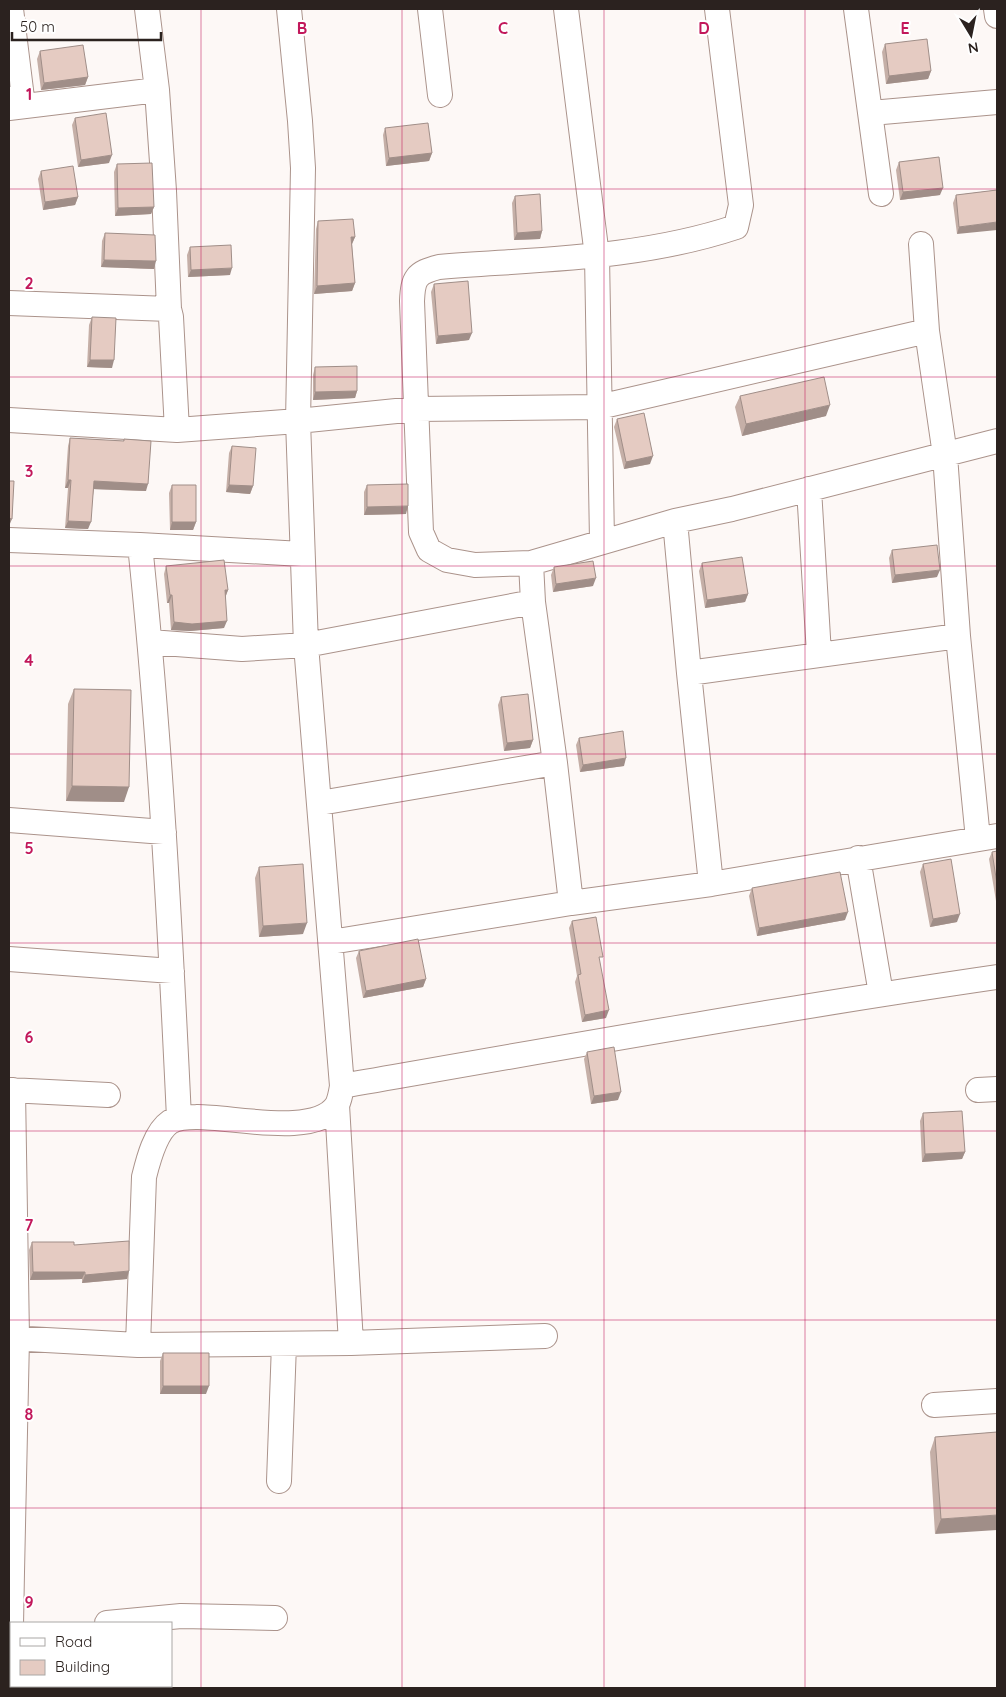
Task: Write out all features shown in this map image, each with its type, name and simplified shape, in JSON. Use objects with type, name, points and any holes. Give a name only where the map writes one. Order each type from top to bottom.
[{"type":"street","points":[[11,9],[16,107],[157,90]]},
{"type":"street","points":[[147,9],[157,90],[164,191],[176,430]]},
{"type":"street","points":[[289,9],[303,168],[298,421],[306,645],[331,942],[351,1343]]},
{"type":"street","points":[[430,9],[440,94]]},
{"type":"street","points":[[566,9],[597,256],[602,541]]},
{"type":"street","points":[[717,9],[741,205],[736,227],[715,234],[652,248],[597,256],[439,267],[422,273],[416,278],[412,293],[421,532],[429,550],[447,560],[462,564],[531,563],[675,521],[732,509],[997,441]]},
{"type":"street","points":[[856,9],[882,194]]},
{"type":"street","points":[[996,9],[997,16]]},
{"type":"street","points":[[871,113],[997,102]]},
{"type":"street","points":[[331,942],[571,903],[711,884],[858,858],[988,838],[958,636],[945,455],[927,331],[921,244]]},
{"type":"street","points":[[9,303],[169,309]]},
{"type":"street","points":[[9,420],[176,430],[298,421],[416,409],[599,407],[927,331]]},
{"type":"street","points":[[809,489],[819,654]]},
{"type":"street","points":[[675,521],[688,673],[711,884]]},
{"type":"street","points":[[9,540],[302,554]]},
{"type":"street","points":[[140,545],[150,642],[164,832],[179,1118]]},
{"type":"street","points":[[531,563],[533,602],[555,763],[571,903]]},
{"type":"street","points":[[150,642],[242,649],[306,645],[533,602]]},
{"type":"street","points":[[688,673],[958,636]]},
{"type":"street","points":[[320,803],[555,763]]},
{"type":"street","points":[[9,820],[164,832]]},
{"type":"street","points":[[858,858],[881,994]]},
{"type":"street","points":[[9,959],[172,972]]},
{"type":"street","points":[[138,1344],[144,1177],[148,1160],[162,1131],[168,1123],[179,1118],[207,1117],[297,1124],[323,1117],[340,1096],[736,1018],[997,977]]},
{"type":"street","points":[[11,1622],[13,1338],[11,1090],[108,1095]]},
{"type":"street","points":[[13,1338],[138,1344],[284,1344],[545,1336]]},
{"type":"street","points":[[279,1481],[284,1344]]},
{"type":"street","points":[[934,1405],[997,1401]]},
{"type":"street","points":[[118,1622],[181,1616],[275,1618]]},
{"type":"building","points":[[927,39],[931,71],[889,76],[885,44]]},
{"type":"building","points":[[83,45],[88,77],[44,83],[40,51]]},
{"type":"building","points":[[106,113],[112,155],[81,160],[75,118]]},
{"type":"building","points":[[428,123],[432,153],[389,158],[385,128]]},
{"type":"building","points":[[939,157],[943,188],[903,192],[899,162]]},
{"type":"building","points":[[152,163],[154,207],[118,208],[117,164]]},
{"type":"building","points":[[73,166],[78,197],[45,202],[41,171]]},
{"type":"building","points":[[997,190],[997,222],[959,227],[956,195]]},
{"type":"building","points":[[540,194],[542,231],[517,233],[515,196]]},
{"type":"building","points":[[353,219],[355,237],[351,237],[355,283],[317,286],[318,221]]},
{"type":"building","points":[[105,233],[155,235],[156,261],[104,260]]},
{"type":"building","points":[[231,245],[232,268],[191,270],[190,247]]},
{"type":"building","points":[[468,281],[472,333],[438,336],[434,284]]},
{"type":"building","points":[[92,317],[116,318],[114,360],[90,360]]},
{"type":"building","points":[[357,366],[357,391],[315,392],[315,367]]},
{"type":"building","points":[[824,377],[830,405],[746,424],[740,396]]},
{"type":"building","points":[[644,413],[653,456],[626,462],[617,419]]},
{"type":"building","points":[[70,438],[151,441],[148,484],[94,481],[91,522],[68,521],[71,480],[68,480]]},
{"type":"building","points":[[232,446],[256,448],[253,486],[229,485]]},
{"type":"building","points":[[9,481],[14,481],[12,519],[9,518]]},
{"type":"building","points":[[408,484],[408,506],[367,507],[367,485]]},
{"type":"building","points":[[172,485],[196,485],[196,522],[172,522]]},
{"type":"building","points":[[937,545],[940,570],[895,575],[892,550]]},
{"type":"building","points":[[742,557],[748,594],[707,600],[702,563]]},
{"type":"building","points":[[224,560],[228,590],[225,590],[227,621],[192,624],[174,622],[172,595],[170,595],[166,566]]},
{"type":"building","points":[[593,561],[596,578],[556,584],[554,567]]},
{"type":"building","points":[[74,689],[131,690],[129,787],[72,786]]},
{"type":"building","points":[[528,694],[533,740],[507,743],[501,697]]},
{"type":"building","points":[[623,731],[626,758],[583,765],[579,738]]},
{"type":"building","points":[[997,851],[997,884],[992,852]]},
{"type":"building","points":[[951,859],[960,914],[933,919],[923,864]]},
{"type":"building","points":[[303,864],[307,923],[263,926],[259,867]]},
{"type":"building","points":[[840,872],[848,912],[759,928],[752,888]]},
{"type":"building","points":[[596,917],[603,957],[599,957],[609,1010],[585,1015],[578,975],[581,974],[572,921]]},
{"type":"building","points":[[418,939],[426,979],[366,991],[359,951]]},
{"type":"building","points":[[614,1047],[621,1092],[594,1096],[587,1052]]},
{"type":"building","points":[[962,1111],[965,1152],[925,1154],[923,1113]]},
{"type":"building","points":[[129,1241],[129,1271],[85,1275],[85,1272],[33,1272],[32,1242],[74,1242],[74,1245]]},
{"type":"building","points":[[163,1353],[209,1353],[209,1386],[163,1386]]},
{"type":"building","points":[[997,1432],[997,1515],[941,1519],[935,1437]]}]
